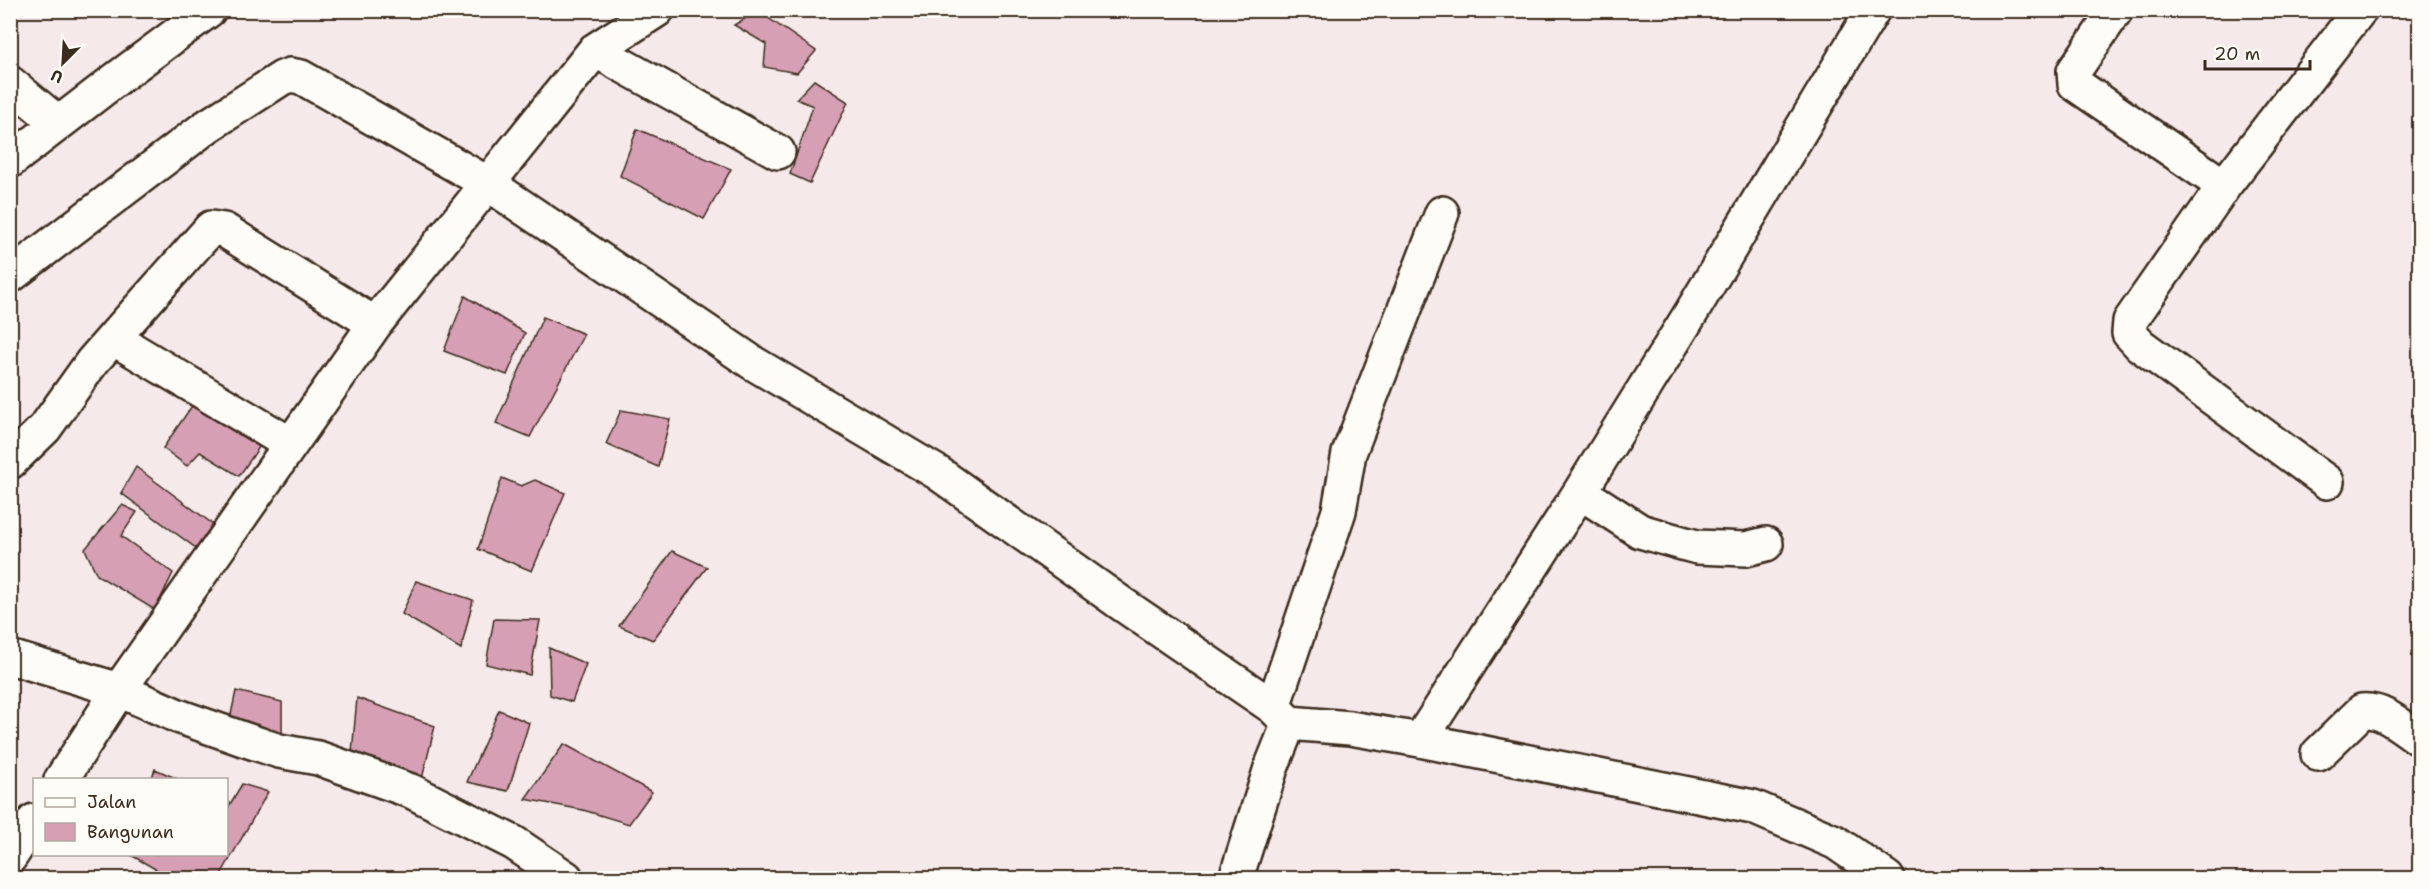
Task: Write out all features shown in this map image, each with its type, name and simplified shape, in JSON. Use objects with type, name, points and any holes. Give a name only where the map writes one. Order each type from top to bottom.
[{"type":"street","points":[[62,778],[119,690],[375,324],[595,50],[657,10]]},
{"type":"street","points":[[1420,740],[1580,492],[1691,313],[1873,10]]},
{"type":"street","points":[[2116,10],[2074,71],[2075,84],[2224,186]]},
{"type":"street","points":[[2327,482],[2140,345],[2129,333],[2130,321],[2224,186],[2360,10]]},
{"type":"street","points":[[10,161],[202,12]]},
{"type":"street","points":[[595,50],[778,153]]},
{"type":"street","points":[[10,276],[206,126],[282,78],[291,75],[301,77],[487,183],[753,363],[938,472],[1281,715],[1420,740],[1753,807],[1835,842],[1887,879]]},
{"type":"street","points":[[10,83],[58,123]]},
{"type":"street","points":[[1236,879],[1271,768],[1281,715],[1339,511],[1349,453],[1442,213]]},
{"type":"street","points":[[10,462],[45,428],[92,362],[210,228],[224,230],[375,324]]},
{"type":"street","points":[[113,339],[290,444]]},
{"type":"street","points":[[1580,492],[1640,531],[1682,543],[1697,547],[1746,549],[1767,544]]},
{"type":"street","points":[[10,657],[119,690],[178,716],[279,751],[327,761],[411,791],[514,843],[566,879]]},
{"type":"street","points":[[2318,754],[2362,711],[2374,710],[2420,739]]},
{"type":"street","points":[[10,857],[33,822]]},
{"type":"building","points":[[758,11],[816,51],[797,73],[764,67],[766,44],[734,25]]},
{"type":"building","points":[[814,80],[848,102],[810,183],[790,174],[813,106],[796,99]]},
{"type":"building","points":[[637,129],[731,169],[704,219],[620,176]]},
{"type":"building","points":[[465,296],[525,333],[507,375],[444,351]]},
{"type":"building","points":[[543,317],[584,334],[530,437],[496,423]]},
{"type":"building","points":[[198,397],[264,440],[239,476],[200,452],[187,466],[163,448]]},
{"type":"building","points":[[621,410],[670,419],[658,467],[606,444]]},
{"type":"building","points":[[136,467],[225,533],[204,554],[121,493]]},
{"type":"building","points":[[502,478],[521,486],[535,480],[565,493],[532,571],[478,549]]},
{"type":"building","points":[[122,505],[137,512],[121,536],[173,573],[155,610],[97,575],[85,549]]},
{"type":"building","points":[[672,551],[707,567],[653,640],[619,626]]},
{"type":"building","points":[[416,581],[473,600],[461,649],[402,614]]},
{"type":"building","points":[[494,619],[540,620],[530,675],[486,664]]},
{"type":"building","points":[[549,648],[586,664],[572,702],[550,695]]},
{"type":"building","points":[[236,691],[282,702],[282,745],[229,724]]},
{"type":"building","points":[[357,698],[435,726],[421,783],[352,753]]},
{"type":"building","points":[[499,710],[529,723],[508,791],[467,782]]},
{"type":"building","points":[[564,744],[652,792],[629,824],[583,810],[525,799]]},
{"type":"building","points":[[155,769],[175,778],[152,778]]},
{"type":"building","points":[[242,784],[268,792],[219,878],[171,878],[132,856],[228,856],[228,808]]}]
